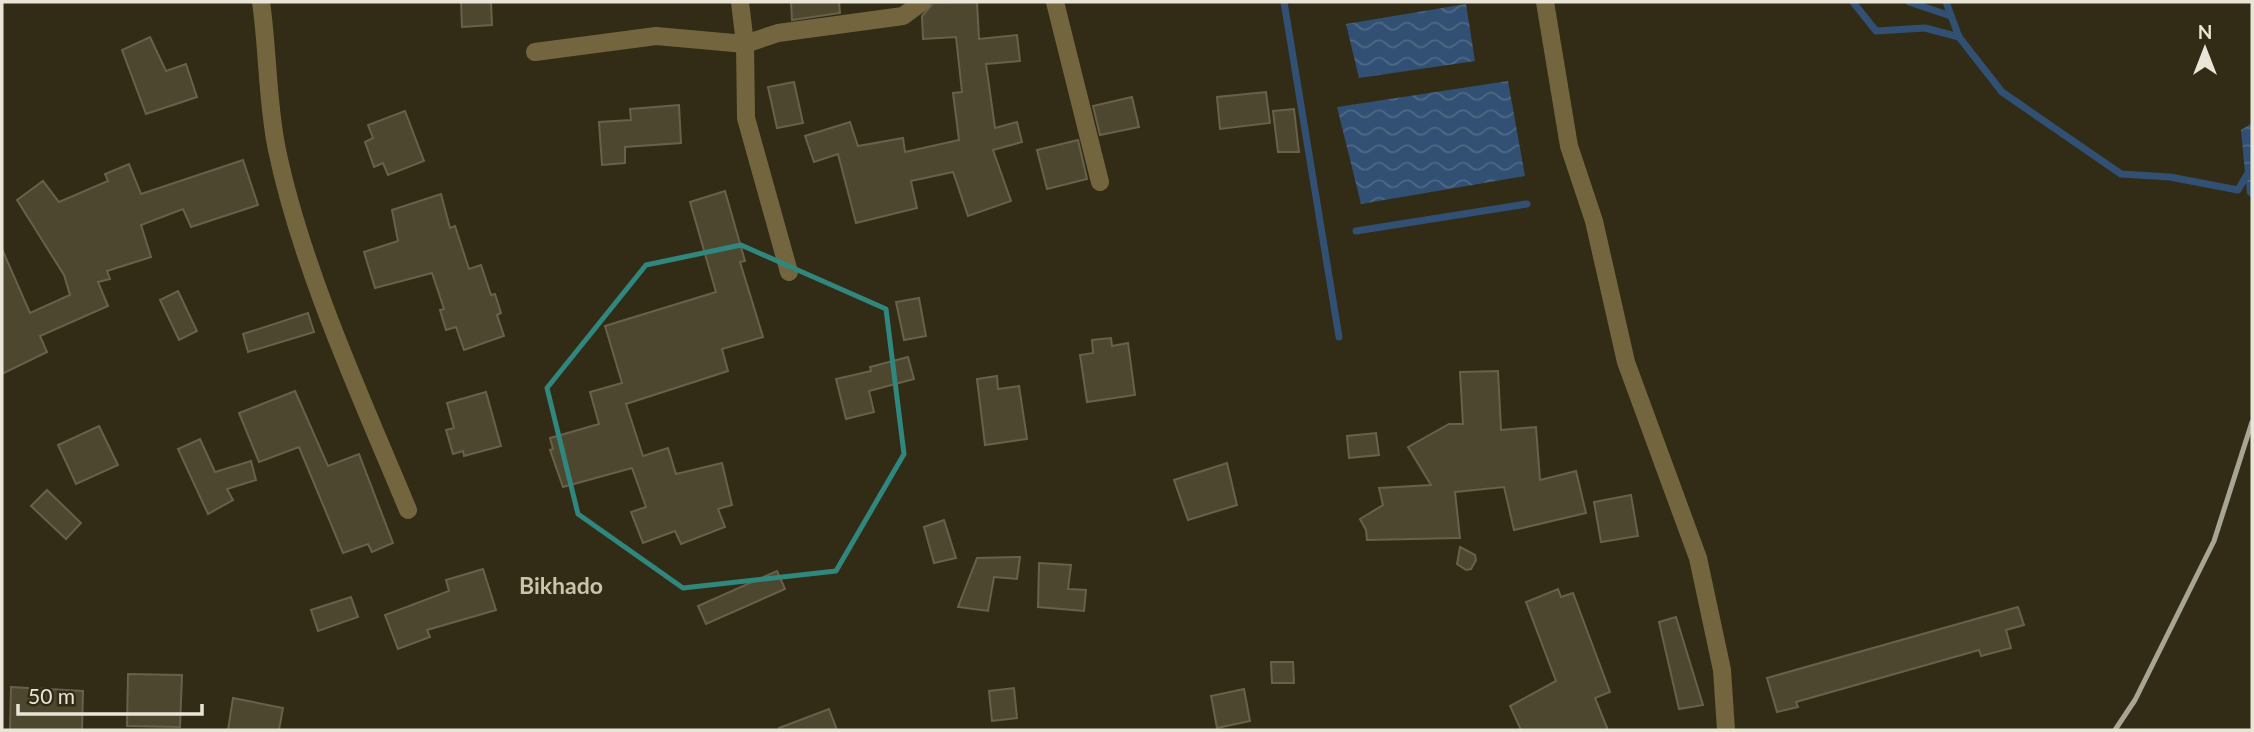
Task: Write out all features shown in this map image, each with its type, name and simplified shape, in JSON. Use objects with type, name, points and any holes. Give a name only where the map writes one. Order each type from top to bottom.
[{"type":"street","points":[[261,2],[277,149],[302,239],[351,374],[408,510]]},
{"type":"street","points":[[740,2],[746,44],[746,118],[789,272]]},
{"type":"street","points":[[535,52],[656,36],[746,44],[778,33],[903,16],[922,2]]},
{"type":"street","points":[[1055,2],[1100,182]]},
{"type":"street","points":[[1545,2],[1569,146],[1594,221],[1626,362],[1699,558],[1722,670],[1726,730]]},
{"type":"highlighted area","points":[[741,245],[886,309],[904,454],[836,571],[683,588],[578,514],[547,388],[646,265]]},
{"type":"water","points":[[1466,4],[1475,61],[1359,78],[1346,24]]},
{"type":"water","points":[[1508,81],[1525,176],[1361,204],[1337,107]]},
{"type":"water","points":[[2252,123],[2252,198],[2247,194],[2241,130]]},
{"type":"building","points":[[461,2],[491,2],[492,25],[462,27]]},
{"type":"building","points":[[791,2],[839,2],[840,13],[792,20]]},
{"type":"building","points":[[977,2],[979,39],[1017,35],[1020,61],[986,64],[995,128],[1017,122],[1022,142],[993,150],[1011,201],[968,216],[953,172],[911,181],[917,208],[856,223],[838,154],[814,162],[805,136],[850,122],[858,146],[903,138],[905,152],[959,140],[953,93],[962,92],[956,37],[923,39],[922,16],[933,3]]},
{"type":"building","points":[[150,37],[166,71],[186,64],[197,97],[146,114],[122,50]]},
{"type":"building","points":[[794,82],[803,123],[777,128],[768,87]]},
{"type":"building","points":[[1266,92],[1270,123],[1220,129],[1217,97]]},
{"type":"building","points":[[1132,97],[1139,127],[1100,135],[1093,106]]},
{"type":"building","points":[[679,105],[681,143],[625,147],[625,163],[602,165],[599,122],[631,120],[630,109]]},
{"type":"building","points":[[1294,109],[1299,152],[1278,152],[1273,111]]},
{"type":"building","points":[[405,111],[424,161],[388,175],[383,163],[374,167],[365,142],[373,138],[368,125]]},
{"type":"building","points":[[1078,140],[1087,179],[1047,189],[1037,150]]},
{"type":"building","points":[[243,160],[258,205],[191,227],[183,209],[141,225],[151,257],[107,271],[110,279],[98,282],[108,306],[40,336],[47,352],[2,374],[2,249],[30,313],[70,295],[64,275],[17,200],[43,181],[59,202],[108,181],[105,174],[129,164],[141,194]]},
{"type":"building","points":[[725,191],[745,261],[740,262],[763,337],[722,349],[728,371],[626,404],[643,456],[668,448],[676,474],[722,463],[732,505],[718,509],[725,527],[681,544],[675,531],[643,543],[631,512],[646,507],[632,468],[563,487],[550,450],[553,449],[550,438],[599,424],[590,392],[622,383],[605,326],[716,292],[690,202]]},
{"type":"building","points":[[441,194],[450,228],[455,226],[469,269],[481,265],[491,295],[495,294],[501,313],[497,315],[504,336],[464,350],[456,327],[446,330],[440,310],[444,309],[432,273],[375,288],[364,252],[398,241],[392,210]]},
{"type":"building","points":[[178,291],[197,331],[179,340],[160,300]]},
{"type":"building","points":[[919,298],[926,336],[904,340],[896,302]]},
{"type":"building","points":[[308,313],[314,332],[248,352],[243,334]]},
{"type":"building","points":[[1111,338],[1112,346],[1128,343],[1135,395],[1087,402],[1080,355],[1093,353],[1092,340]]},
{"type":"building","points":[[908,357],[914,379],[869,391],[874,412],[846,419],[836,379],[871,371],[870,367]]},
{"type":"building","points":[[1498,371],[1501,430],[1536,427],[1540,480],[1576,471],[1586,513],[1514,530],[1504,487],[1455,492],[1460,538],[1367,540],[1366,530],[1360,519],[1383,505],[1379,488],[1431,485],[1408,447],[1449,424],[1463,424],[1460,372]]},
{"type":"building","points":[[997,376],[998,389],[1019,386],[1027,439],[985,445],[977,379]]},
{"type":"building","points":[[295,391],[328,466],[359,454],[393,543],[372,552],[368,544],[343,553],[299,447],[259,462],[239,413]]},
{"type":"building","points":[[486,392],[501,446],[464,456],[463,451],[453,454],[446,430],[454,428],[447,403]]},
{"type":"building","points":[[99,426],[118,465],[76,484],[58,445]]},
{"type":"building","points":[[1376,433],[1379,455],[1349,458],[1347,436]]},
{"type":"building","points":[[200,439],[215,472],[251,461],[256,480],[227,489],[233,500],[208,514],[178,449]]},
{"type":"building","points":[[1227,463],[1237,505],[1188,520],[1174,480]]},
{"type":"building","points":[[47,490],[81,523],[66,539],[31,506]]},
{"type":"building","points":[[1631,495],[1638,536],[1601,542],[1594,502]]},
{"type":"building","points":[[944,520],[956,558],[934,563],[924,527]]},
{"type":"building","points":[[1460,547],[1475,555],[1476,560],[1471,569],[1466,570],[1457,564]]},
{"type":"building","points":[[1020,557],[1017,579],[994,577],[988,611],[958,607],[977,558]]},
{"type":"building","points":[[1039,563],[1071,565],[1068,589],[1086,590],[1084,611],[1038,607]]},
{"type":"building","points":[[483,569],[496,610],[427,630],[430,637],[398,649],[385,615],[449,591],[446,580]]},
{"type":"building","points":[[777,571],[785,589],[706,624],[698,606]]},
{"type":"building","points":[[1558,589],[1561,597],[1573,593],[1610,692],[1595,698],[1608,730],[1521,730],[1510,706],[1556,681],[1526,602]]},
{"type":"building","points":[[351,597],[358,617],[318,631],[311,610]]},
{"type":"building","points":[[2018,607],[2024,625],[2006,630],[2011,648],[1981,656],[1979,650],[1796,702],[1798,707],[1777,712],[1767,678]]},
{"type":"building","points":[[1676,617],[1703,705],[1679,709],[1659,622]]},
{"type":"building","points":[[1271,662],[1293,662],[1294,683],[1272,683]]},
{"type":"building","points":[[128,674],[182,675],[180,727],[127,726]]},
{"type":"building","points":[[11,687],[83,691],[82,730],[10,730]]},
{"type":"building","points":[[1014,688],[1017,718],[992,721],[989,691]]},
{"type":"building","points":[[1244,689],[1250,721],[1217,728],[1211,696]]},
{"type":"building","points":[[233,698],[283,708],[279,730],[228,730]]},
{"type":"building","points":[[829,709],[837,730],[779,730],[779,728]]},
{"type":"waterway","points":[[1284,2],[1339,337]]},
{"type":"waterway","points":[[1853,2],[1876,31],[1925,28],[1959,37]]},
{"type":"waterway","points":[[1909,2],[1951,16]]},
{"type":"waterway","points":[[1946,2],[1959,37],[2002,92],[2121,174],[2170,177],[2238,190],[2252,166]]},
{"type":"waterway","points":[[1356,231],[1527,204]]},
{"type":"railway","points":[[2115,730],[2135,700],[2214,541],[2252,422]]},
{"type":"district","name":"Bikhado","points":[[561,585]]}]
